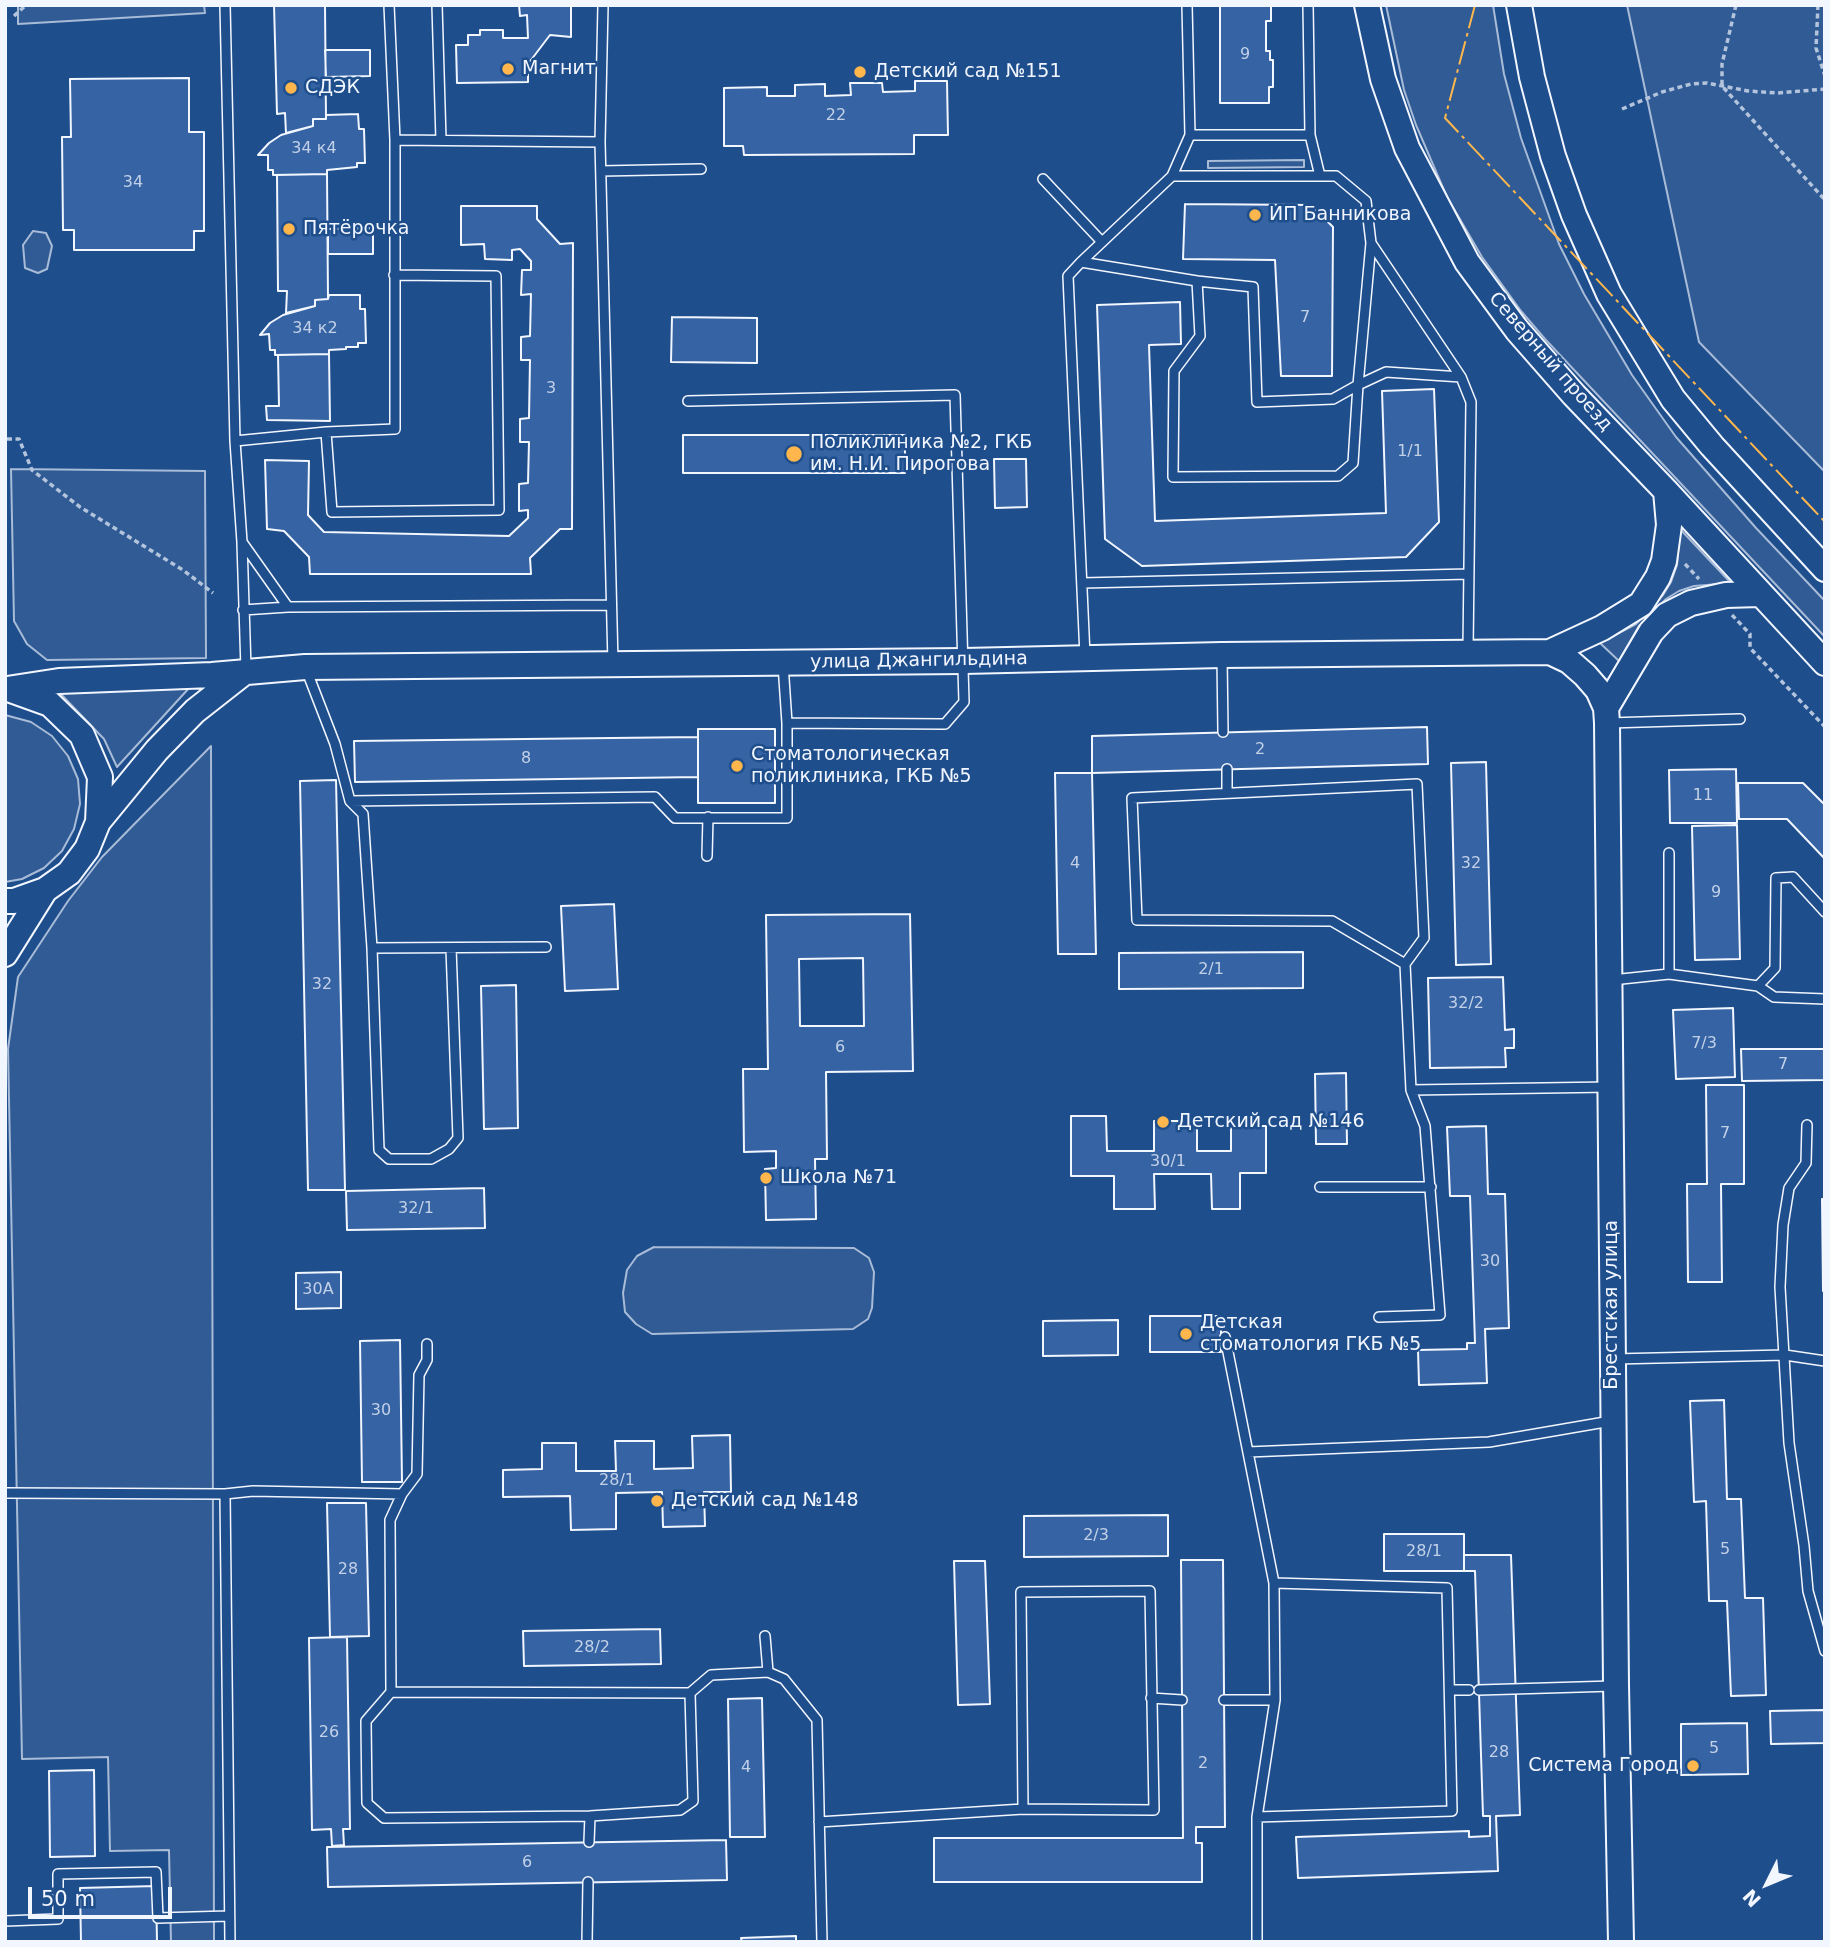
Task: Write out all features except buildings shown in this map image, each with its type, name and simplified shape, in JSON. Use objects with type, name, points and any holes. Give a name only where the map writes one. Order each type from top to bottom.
[{"type":"main road","name":"Северный проезд","points":[[1367,5],[1383,79],[1407,148],[1467,262],[1517,330],[1574,396],[1825,663]]},
{"type":"main road","points":[[1519,5],[1532,77],[1553,156],[1574,215],[1609,294],[1672,399],[1825,569]]},
{"type":"main road","points":[[1550,652],[1602,628],[1641,604],[1658,577],[1666,544],[1669,525],[1666,491]]},
{"type":"main road","points":[[1607,716],[1651,632],[1667,615],[1690,603],[1716,597],[1760,594]]},
{"type":"main road","name":"улица Джангильдина","points":[[6,689],[60,681],[212,675],[305,667],[1550,652]]},
{"type":"main road","name":"Брестская улица","points":[[1550,652],[1569,661],[1585,674],[1598,690],[1607,716],[1612,1360],[1622,1942]]},
{"type":"main road","points":[[5,901],[14,901],[45,890],[69,873],[87,849],[98,822],[166,740],[195,711],[246,671]]},
{"type":"main road","points":[[6,689],[50,704],[82,735],[100,777],[98,822]]},
{"type":"main road","points":[[5,954],[45,890]]},
{"type":"lane","points":[[225,5],[235,441],[242,542],[246,671]]},
{"type":"lane","points":[[235,441],[326,432],[395,429],[395,141],[389,5]]},
{"type":"lane","points":[[437,5],[441,139]]},
{"type":"lane","points":[[603,5],[600,142],[613,664]]},
{"type":"lane","points":[[1086,658],[1068,276],[1172,176],[1190,135],[1187,5]]},
{"type":"lane","points":[[1308,5],[1310,135],[1320,176]]},
{"type":"lane","points":[[1190,135],[1310,135]]},
{"type":"lane","points":[[395,141],[441,139],[600,142]]},
{"type":"lane","points":[[601,171],[701,169]]},
{"type":"lane","points":[[1172,176],[1336,176],[1366,201],[1371,243],[1353,463],[1338,476],[1173,477],[1174,371],[1200,336],[1197,281]]},
{"type":"lane","points":[[1043,179],[1102,242]]},
{"type":"lane","points":[[1371,243],[1461,377],[1471,402],[1468,653]]},
{"type":"lane","points":[[1081,262],[1197,281],[1253,287],[1257,402],[1333,399],[1385,372],[1461,377]]},
{"type":"lane","points":[[326,432],[332,512],[499,510],[496,276],[394,275]]},
{"type":"lane","points":[[688,401],[955,395],[964,702],[945,724],[787,723]]},
{"type":"lane","points":[[242,542],[288,607]]},
{"type":"lane","points":[[1082,583],[1469,574]]},
{"type":"lane","points":[[243,610],[288,607],[610,605]]},
{"type":"lane","points":[[1222,655],[1223,732]]},
{"type":"lane","points":[[350,802],[655,797],[675,818],[787,818],[787,723],[783,662]]},
{"type":"lane","points":[[305,667],[335,744],[350,802],[363,814],[372,948],[379,1150],[389,1159],[431,1160],[449,1149],[458,1138],[451,948]]},
{"type":"lane","points":[[1607,716],[1740,719]]},
{"type":"lane","points":[[1227,769],[1227,792]]},
{"type":"lane","points":[[1379,1317],[1440,1315],[1425,1126],[1411,1090],[1405,964],[1423,938],[1417,785],[1132,797],[1137,920],[1332,920],[1405,964]]},
{"type":"lane","points":[[707,856],[708,817]]},
{"type":"lane","points":[[1669,974],[1670,853]]},
{"type":"lane","points":[[1758,986],[1774,968],[1776,878],[1793,877],[1825,912]]},
{"type":"lane","points":[[372,948],[546,947]]},
{"type":"lane","points":[[1611,980],[1669,974],[1758,986],[1774,997],[1825,999]]},
{"type":"lane","points":[[1411,1090],[1611,1087]]},
{"type":"lane","points":[[1807,1125],[1806,1163],[1789,1188],[1783,1225],[1780,1287],[1789,1443],[1808,1591],[1825,1651]]},
{"type":"lane","points":[[1320,1187],[1431,1187]]},
{"type":"lane","points":[[1225,1337],[1274,1583],[1275,1700],[1257,1817],[1257,1942]]},
{"type":"lane","points":[[427,1344],[427,1360],[419,1375],[417,1474],[401,1494],[390,1520],[391,1692],[366,1721],[367,1803],[384,1818],[590,1816],[681,1811],[693,1801],[691,1693]]},
{"type":"lane","points":[[1612,1360],[1785,1355],[1825,1361]]},
{"type":"lane","points":[[1248,1452],[1489,1442],[1613,1420]]},
{"type":"lane","points":[[5,1493],[225,1494],[253,1491],[401,1494]]},
{"type":"lane","points":[[225,1494],[230,1942]]},
{"type":"lane","points":[[1257,1817],[1452,1811],[1447,1588],[1274,1583]]},
{"type":"lane","points":[[819,1822],[1023,1809],[1154,1810],[1150,1591],[1021,1592],[1023,1809]]},
{"type":"lane","points":[[765,1636],[768,1672]]},
{"type":"lane","points":[[391,1692],[691,1693],[711,1675],[768,1672],[784,1679],[817,1720],[822,1942]]},
{"type":"lane","points":[[1450,1690],[1616,1685]]},
{"type":"lane","points":[[1151,1698],[1182,1700]]},
{"type":"lane","points":[[1224,1700],[1275,1700]]},
{"type":"lane","points":[[589,1842],[590,1816]]},
{"type":"lane","points":[[5,1921],[58,1919],[58,1874],[156,1872],[158,1919],[229,1916]]},
{"type":"lane","points":[[587,1942],[588,1882]]},
{"type":"path","points":[[14,16],[26,5]]},
{"type":"path","points":[[1736,5],[1722,64],[1722,86],[1825,200]]},
{"type":"path","points":[[1818,5],[1816,48],[1825,76]]},
{"type":"path","points":[[1622,109],[1677,87],[1706,83],[1748,91],[1778,93],[1825,89]]},
{"type":"path","points":[[7,439],[19,439],[32,470],[79,507],[183,570],[213,593]]},
{"type":"path","points":[[1666,544],[1750,634],[1751,648],[1825,727]]},
{"type":"shaded area","points":[[18,5],[204,5],[205,13],[18,24]]},
{"type":"shaded area","points":[[1386,5],[1493,5],[1504,74],[1521,138],[1559,244],[1584,294],[1632,375],[1676,437],[1825,601],[1825,637],[1545,339],[1482,257],[1447,197],[1416,125],[1404,90]]},
{"type":"shaded area","points":[[1627,5],[1825,5],[1825,472],[1699,342]]},
{"type":"shaded area","points":[[1304,160],[1304,167],[1208,168],[1208,161]]},
{"type":"shaded area","points":[[33,231],[46,233],[52,246],[47,269],[38,273],[25,268],[23,245]]},
{"type":"shaded area","points":[[11,469],[205,471],[206,658],[47,660],[27,644],[14,621]]},
{"type":"shaded area","points":[[1680,529],[1731,583],[1694,586],[1666,599],[1639,626],[1619,661],[1600,643],[1636,624],[1663,595],[1677,565]]},
{"type":"shaded area","points":[[190,687],[117,767],[104,739],[55,688]]},
{"type":"shaded area","points":[[5,715],[31,722],[52,736],[68,756],[78,779],[80,804],[74,829],[62,851],[44,868],[22,879],[5,882]]},
{"type":"shaded area","points":[[211,746],[214,1942],[171,1942],[169,1850],[110,1851],[108,1757],[22,1759],[8,1049],[18,977],[68,901],[102,857]]},
{"type":"shaded area","points":[[654,1247],[854,1248],[869,1258],[874,1272],[872,1308],[868,1319],[853,1329],[652,1334],[636,1324],[625,1312],[623,1293],[627,1270],[637,1256]]},
{"type":"power","points":[[1475,5],[1445,118],[1825,522]]},
{"type":"place","name":"Магнит","points":[[508,69]]},
{"type":"place","name":"Детский сад №151","points":[[860,72]]},
{"type":"place","name":"СДЭК","points":[[291,88]]},
{"type":"place","name":"ИП Банникова","points":[[1255,215]]},
{"type":"place","name":"Пятёрочка","points":[[289,229]]},
{"type":"place","name":"Поликлиника №2, ГКБ им. Н.И. Пирогова","points":[[794,454]]},
{"type":"place","name":"Стоматологическая поликлиника, ГКБ №5","points":[[737,766]]},
{"type":"place","name":"Детский сад №146","points":[[1163,1122]]},
{"type":"place","name":"Школа №71","points":[[766,1178]]},
{"type":"place","name":"Детская стоматология ГКБ №5","points":[[1186,1334]]},
{"type":"place","name":"Детский сад №148","points":[[657,1501]]},
{"type":"place","name":"Система Город","points":[[1693,1766]]}]
